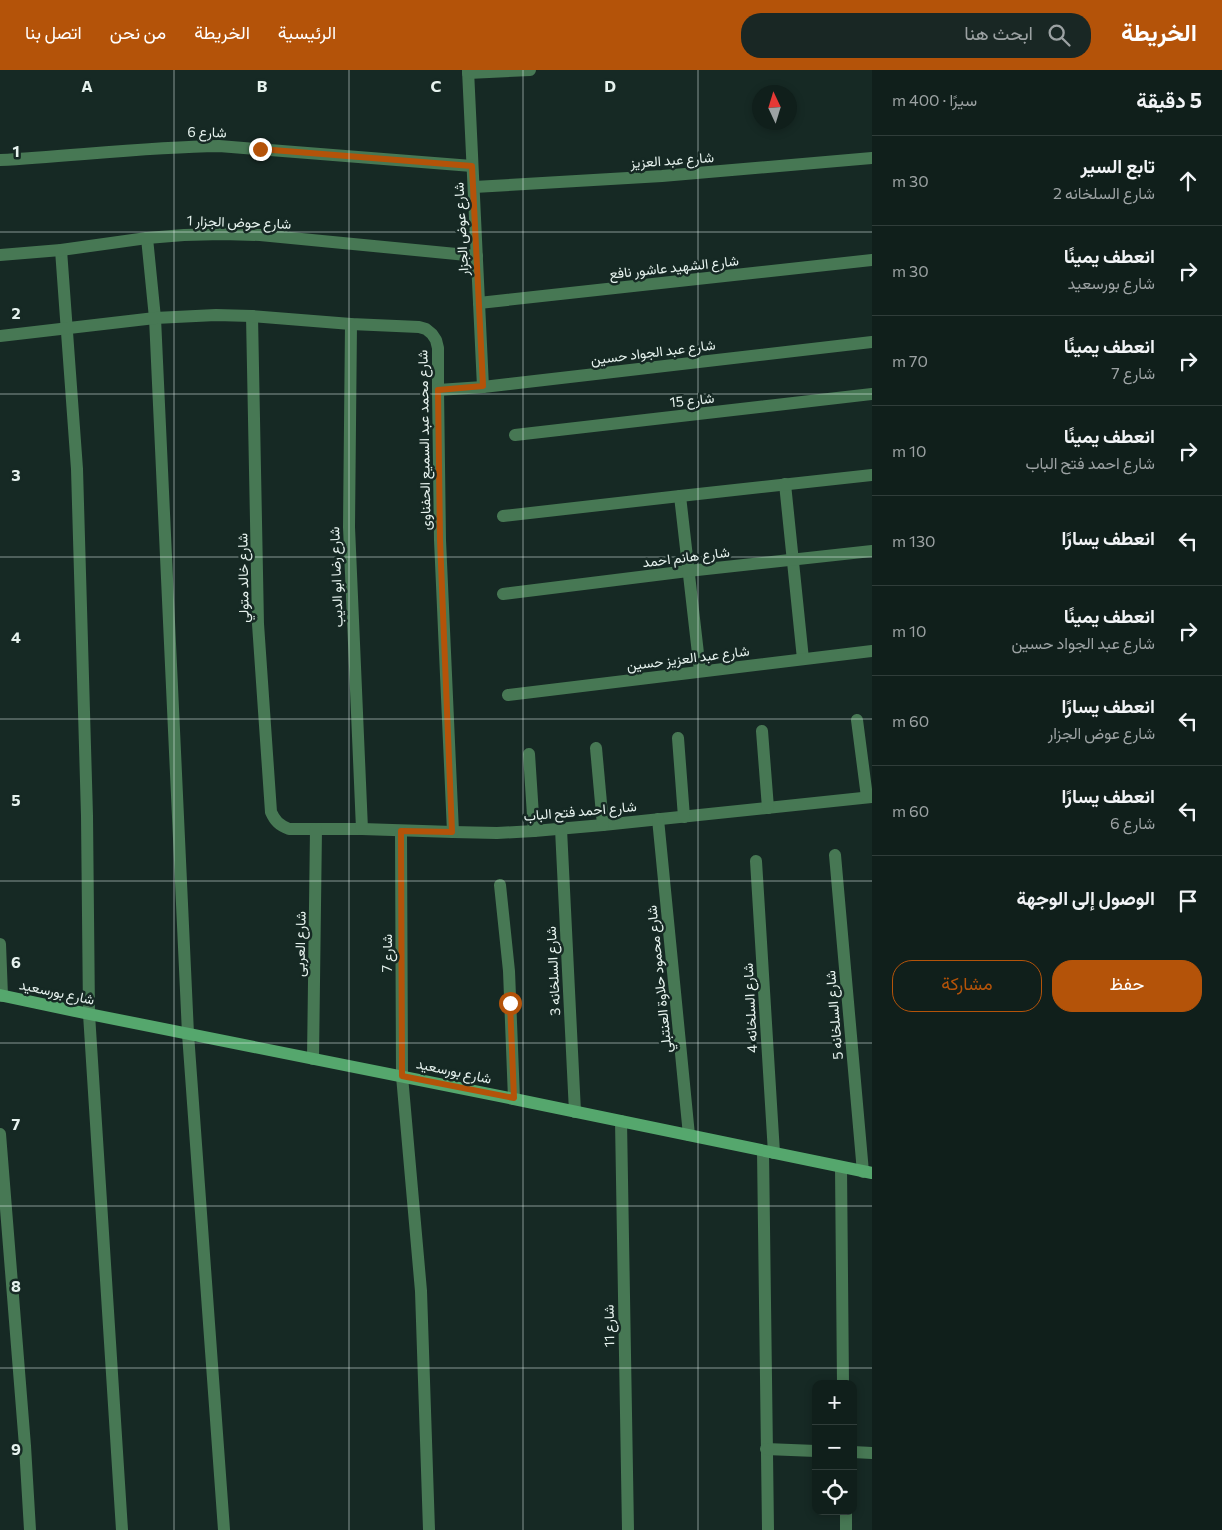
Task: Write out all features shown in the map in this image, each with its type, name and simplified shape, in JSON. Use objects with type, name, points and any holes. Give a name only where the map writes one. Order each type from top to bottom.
[{"type":"main road","name":"شارع بورسعيد","points":[[1,995],[514,1098],[868,1173]]},
{"type":"street","points":[[468,72],[530,70]]},
{"type":"street","name":"شارع عوض الجزار","points":[[468,72],[483,386]]},
{"type":"street","name":"شارع 6","points":[[0,160],[177,147],[219,146],[472,166]]},
{"type":"street","name":"شارع عبد العزيز","points":[[474,187],[662,176],[872,158]]},
{"type":"street","name":"شارع حوض الجزار 1","points":[[0,255],[61,250],[147,238],[222,234],[260,235],[477,256]]},
{"type":"street","points":[[147,238],[155,318],[188,1034],[224,1530]]},
{"type":"street","points":[[61,250],[77,469],[87,816],[89,1014],[122,1530]]},
{"type":"street","name":"شارع الشهيد عاشور نافع","points":[[479,303],[872,260]]},
{"type":"street","name":"شارع محمد عبد السميع الحفناوى","points":[[0,336],[155,318],[208,315],[252,316],[418,327],[432,334],[438,348],[440,540],[452,832]]},
{"type":"street","name":"شارع خالد متولي","points":[[252,316],[258,624],[270,802],[274,820],[281,826],[289,829]]},
{"type":"street","name":"شارع رضا ابو الديب","points":[[351,324],[348,492],[362,829]]},
{"type":"street","name":"شارع عبد الجواد حسين","points":[[438,390],[872,342]]},
{"type":"street","name":"شارع 15","points":[[515,435],[872,394]]},
{"type":"street","points":[[503,516],[872,476]]},
{"type":"street","points":[[785,484],[803,659]]},
{"type":"street","points":[[680,496],[700,672]]},
{"type":"street","name":"شارع هانم احمد","points":[[503,594],[872,551]]},
{"type":"street","name":"شارع عبد العزيز حسين","points":[[508,694],[872,651]]},
{"type":"street","points":[[857,720],[870,797]]},
{"type":"street","points":[[762,731],[768,808]]},
{"type":"street","points":[[678,738],[684,817]]},
{"type":"street","points":[[596,748],[603,825]]},
{"type":"street","points":[[529,754],[534,831]]},
{"type":"street","name":"شارع احمد فتح الباب","points":[[289,829],[497,833],[561,830],[870,797]]},
{"type":"street","name":"شارع محمود حلاوة العنتبلي","points":[[658,819],[689,1135]]},
{"type":"street","name":"شارع العربى","points":[[313,1059],[316,829]]},
{"type":"street","name":"شارع السلخانه 3","points":[[561,830],[575,1112]]},
{"type":"street","name":"شارع 7","points":[[401,831],[402,1076],[421,1291],[429,1530]]},
{"type":"street","name":"شارع السلخانه 5","points":[[835,855],[868,1173]]},
{"type":"street","name":"شارع السلخانه 4","points":[[756,861],[769,1152],[766,1449],[768,1530]]},
{"type":"street","points":[[500,885],[509,971],[514,1098]]},
{"type":"street","points":[[0,944],[1,995]]},
{"type":"street","name":"شارع 11","points":[[621,1121],[628,1530]]},
{"type":"street","points":[[0,1134],[30,1530]]},
{"type":"street","points":[[841,1167],[843,1380]]},
{"type":"street","points":[[766,1449],[812,1451]]},
{"type":"street","points":[[857,1452],[872,1453]]},
{"type":"street","points":[[846,1515],[846,1530]]},
{"type":"route","points":[[260,149],[472,166],[483,386],[438,390],[440,540],[452,832],[401,831],[402,1076],[514,1098],[510,1003]]}]
